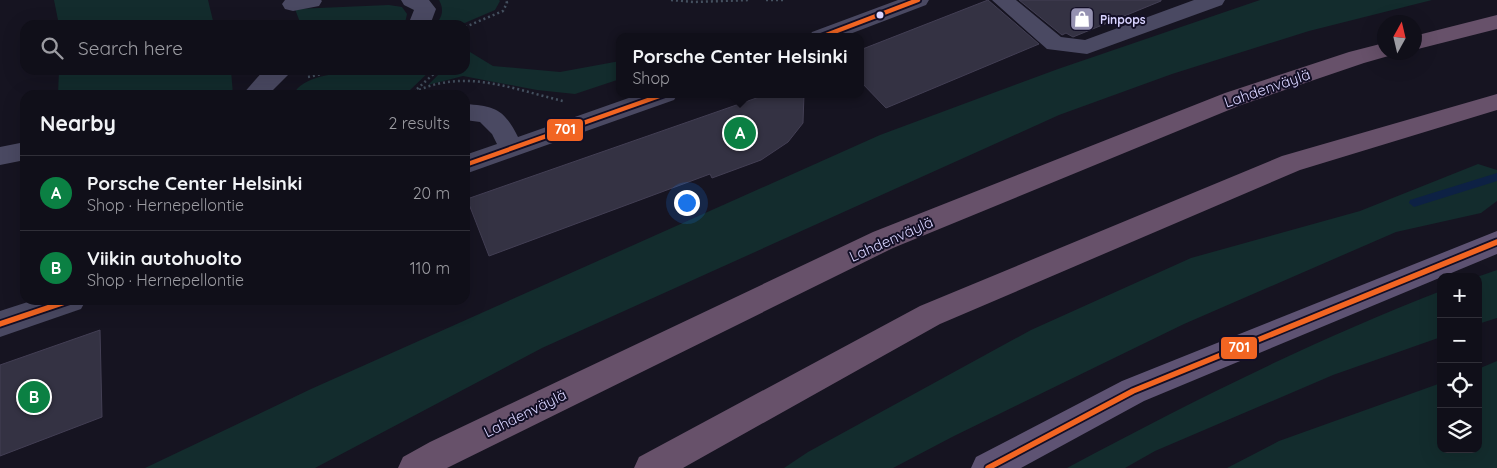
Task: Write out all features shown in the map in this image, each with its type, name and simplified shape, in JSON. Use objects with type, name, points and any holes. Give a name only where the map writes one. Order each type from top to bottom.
[{"type":"highway","points":[[1422,41],[1497,22]]},
{"type":"highway","name":"Lahdenväylä","points":[[415,468],[442,453],[883,240],[1233,99],[1377,52]]},
{"type":"highway","points":[[651,468],[930,315],[1291,163],[1497,102]]},
{"type":"highway","points":[[1291,163],[1497,119]]},
{"type":"main road","points":[[988,468],[1133,391],[1497,242]]},
{"type":"main road","points":[[1438,265],[1497,252]]},
{"type":"street","points":[[305,2],[325,0]]},
{"type":"street","points":[[412,0],[420,3],[425,9],[422,20]]},
{"type":"street","points":[[831,33],[918,0]]},
{"type":"street","points":[[1003,0],[1055,44],[1087,47],[1214,0]]},
{"type":"street","points":[[258,90],[274,75]]},
{"type":"street","points":[[470,163],[655,98]]},
{"type":"street","points":[[470,112],[487,114],[502,129],[512,149]]},
{"type":"street","points":[[0,156],[20,152]]},
{"type":"street","points":[[0,324],[56,305]]},
{"type":"path","points":[[470,25],[503,11],[507,3],[506,0]]},
{"type":"path","points":[[671,0],[694,2],[750,0]]},
{"type":"path","points":[[766,0],[784,0]]},
{"type":"path","points":[[415,90],[432,75]]},
{"type":"green space","points":[[54,0],[208,0],[213,20],[58,20]]},
{"type":"green space","points":[[439,0],[500,1],[495,10],[470,21],[439,20],[442,7]]},
{"type":"green space","points":[[1260,0],[1432,0],[1309,31],[1172,74],[1059,115],[542,348],[315,468],[145,468],[311,389],[880,135],[1058,69]]},
{"type":"green space","points":[[389,5],[402,7],[407,14],[406,20],[299,20],[295,9]]},
{"type":"green space","points":[[470,52],[493,66],[560,72],[616,62],[616,80],[575,94],[537,90],[463,76],[428,85],[438,75],[470,75]]},
{"type":"green space","points":[[59,75],[231,75],[233,90],[205,90],[58,90]]},
{"type":"green space","points":[[426,75],[410,90],[297,90],[305,83],[321,76]]},
{"type":"green space","points":[[1478,164],[1497,170],[1497,201],[1481,213],[1396,232],[1184,324],[954,436],[893,468],[784,468],[808,452],[1031,330],[1191,258],[1360,211]]},
{"type":"green space","points":[[1497,270],[1497,318],[1482,323],[1482,318],[1482,275]]},
{"type":"green space","points":[[1437,293],[1437,338],[1333,375],[1155,451],[1125,468],[1067,468],[1251,374],[1393,310]]},
{"type":"green space","points":[[1497,361],[1497,468],[1227,468],[1279,441],[1437,384],[1437,453],[1482,453],[1482,367]]},
{"type":"building","points":[[988,0],[1039,44],[886,108],[864,85],[864,48]]},
{"type":"building","name":"Pinpops","points":[[1019,0],[1161,1],[1073,37],[1066,33],[1062,35]]},
{"type":"building","points":[[757,98],[804,98],[803,123],[788,142],[761,160],[712,178],[710,174],[489,256],[470,207],[470,198]]},
{"type":"building","points":[[100,330],[102,417],[0,456],[0,365]]},
{"type":"waterway","points":[[1414,203],[1497,177]]},
{"type":"transit line","name":"701","points":[[831,33],[918,0]]},
{"type":"transit line","name":"701","points":[[470,163],[654,98]]},
{"type":"transit line","name":"701","points":[[988,468],[1133,391],[1497,242]]},
{"type":"transit line","name":"701","points":[[0,324],[56,305]]},
{"type":"place","name":"Pinpops","points":[[1082,19]]},
{"type":"place","name":"Porsche Center Helsinki","points":[[740,133]]},
{"type":"place","name":"Viikin autohuolto","points":[[34,397]]}]
